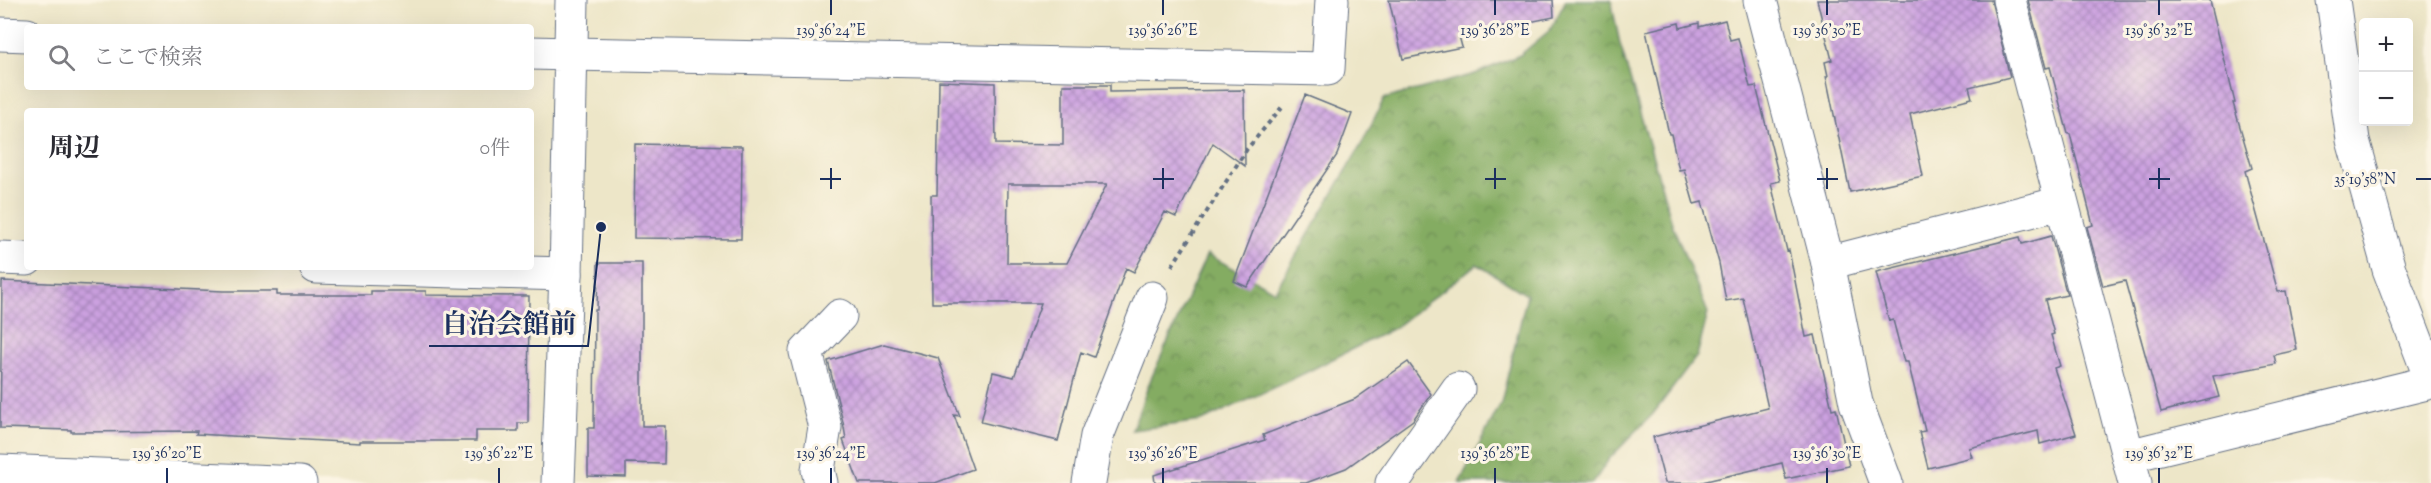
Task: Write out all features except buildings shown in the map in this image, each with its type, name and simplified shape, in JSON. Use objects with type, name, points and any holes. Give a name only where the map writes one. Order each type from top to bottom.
[{"type":"street","points":[[558,483],[566,274],[572,0]]},
{"type":"street","points":[[534,52],[1328,69],[1332,0]]},
{"type":"street","points":[[1760,0],[1828,263],[1856,403],[1886,483]]},
{"type":"street","points":[[2009,0],[2132,469],[2431,381],[2389,269],[2352,140],[2333,0]]},
{"type":"street","points":[[0,34],[24,35]]},
{"type":"street","points":[[1828,263],[2061,203]]},
{"type":"street","points":[[0,258],[24,259]]},
{"type":"street","points":[[423,270],[566,274]]},
{"type":"street","points":[[1089,483],[1097,436],[1152,298]]},
{"type":"street","points":[[821,483],[818,470],[825,427],[806,352],[840,316]]},
{"type":"street","points":[[1392,483],[1458,389]]},
{"type":"street","points":[[0,471],[300,483]]},
{"type":"path","points":[[1152,298],[1247,149],[1287,102]]},
{"type":"green space","points":[[1566,0],[1611,0],[1620,44],[1673,226],[1708,313],[1697,356],[1653,414],[1609,459],[1593,483],[1459,483],[1501,403],[1527,295],[1477,264],[1394,328],[1303,374],[1202,421],[1132,430],[1150,381],[1207,254],[1275,291],[1360,147],[1384,99],[1475,74],[1520,55],[1550,30]]},
{"type":"place","name":"自治会館前","points":[[601,227]]}]
